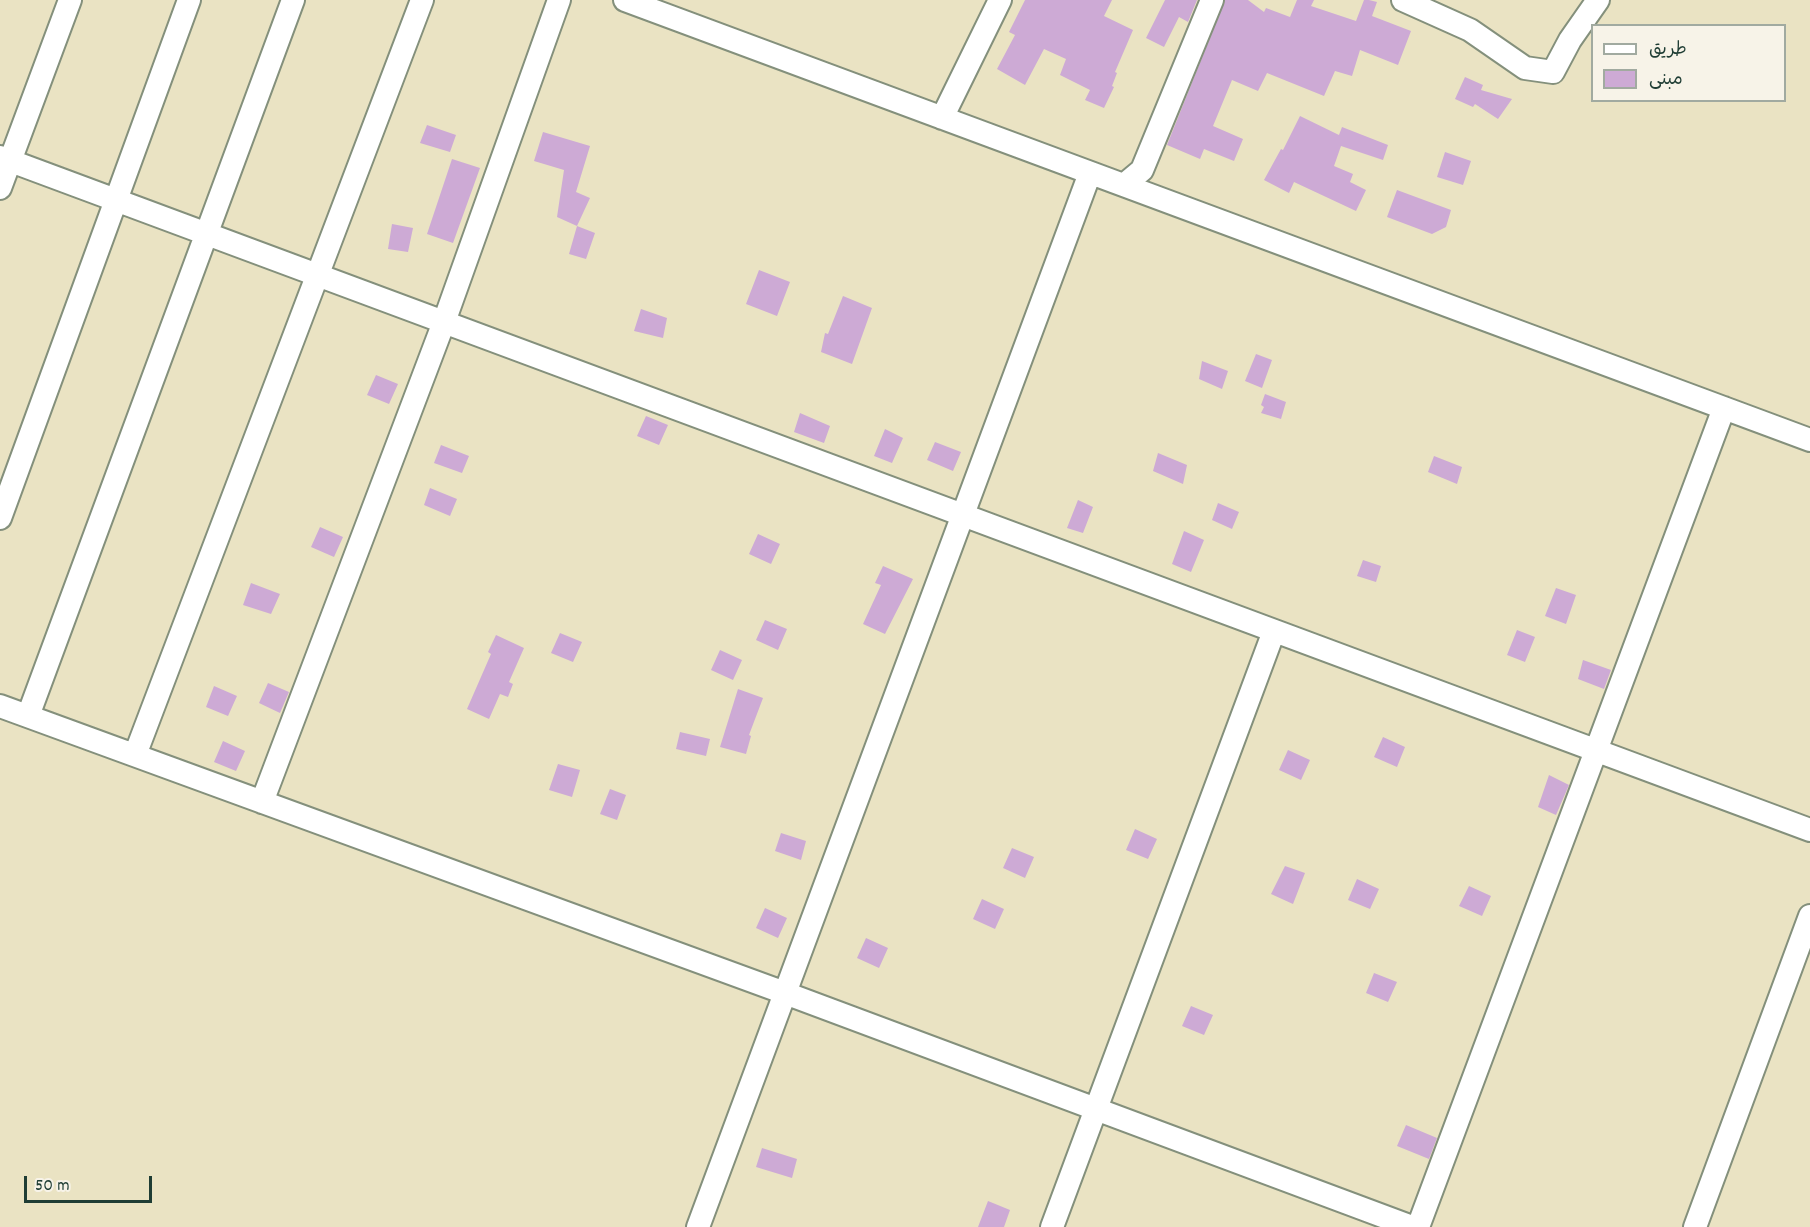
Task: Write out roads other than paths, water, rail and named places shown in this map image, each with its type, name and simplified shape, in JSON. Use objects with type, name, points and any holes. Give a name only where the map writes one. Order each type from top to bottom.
[{"type":"street","points":[[0,188],[5,159],[70,0]]},
{"type":"street","points":[[0,518],[189,0]]},
{"type":"street","points":[[28,716],[293,0]]},
{"type":"street","points":[[135,755],[422,0]]},
{"type":"street","points":[[262,802],[444,322],[559,0]]},
{"type":"street","points":[[626,0],[1810,440]]},
{"type":"street","points":[[942,118],[1000,0]]},
{"type":"street","points":[[1124,185],[1142,170],[1212,0]]},
{"type":"street","points":[[1402,0],[1470,30],[1525,68],[1553,72],[1570,40],[1598,0]]},
{"type":"street","points":[[5,159],[1810,830]]},
{"type":"street","points":[[698,1227],[1090,173]]},
{"type":"street","points":[[1418,1227],[1724,408]]},
{"type":"street","points":[[1052,1227],[1274,631]]},
{"type":"street","points":[[0,706],[785,993],[1412,1227]]},
{"type":"street","points":[[1695,1227],[1810,916]]}]
